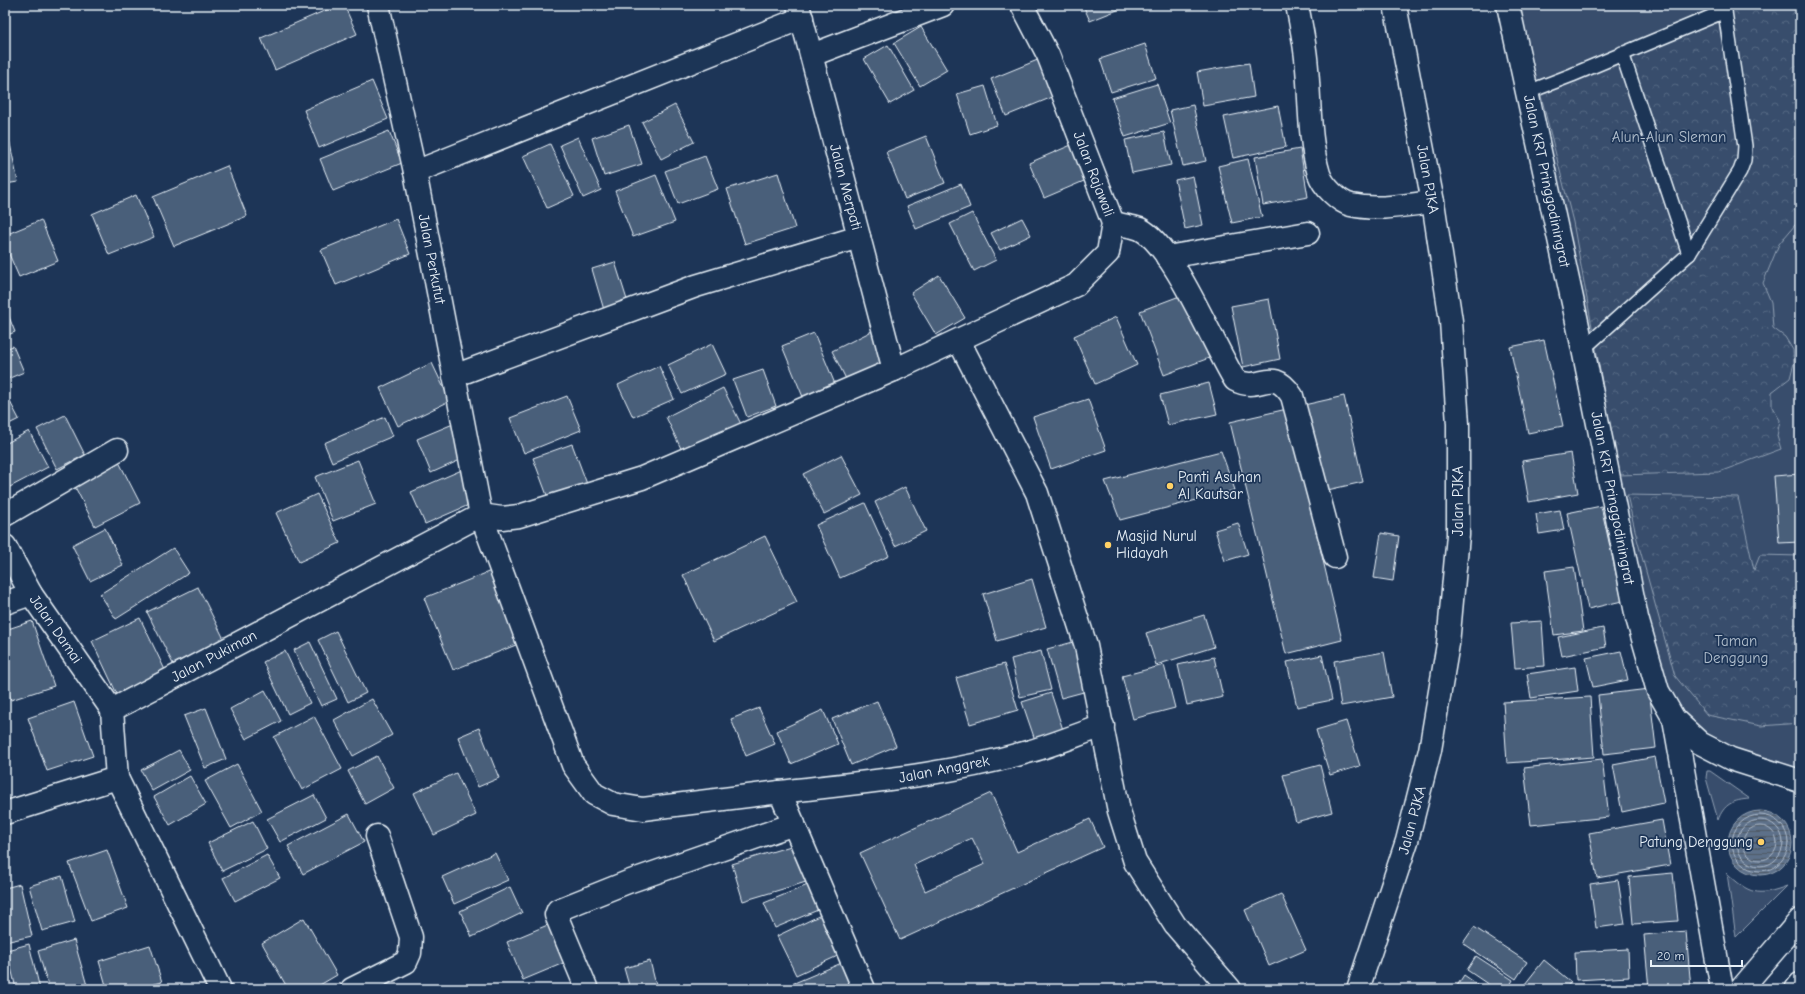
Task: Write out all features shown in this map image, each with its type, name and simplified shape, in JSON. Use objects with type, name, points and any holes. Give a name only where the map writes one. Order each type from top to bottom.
[{"type":"main road","name":"Jalan Perkutut","points":[[378,5],[415,172],[481,515]]},
{"type":"main road","points":[[812,55],[943,5]]},
{"type":"main road","name":"Jalan Rajawali","points":[[481,515],[502,518],[519,516],[642,478],[959,341],[1076,284],[1108,253],[1113,223],[1048,55],[1022,5]]},
{"type":"main road","points":[[1297,5],[1305,50],[1312,135],[1319,174],[1324,184],[1340,199],[1350,204],[1387,207],[1433,202]]},
{"type":"main road","name":"Jalan PJKA","points":[[1358,989],[1407,841],[1430,750],[1448,644],[1458,535],[1458,424],[1451,321],[1433,202],[1395,5]]},
{"type":"main road","name":"Jalan KRT Pringgodiningrat","points":[[1508,5],[1583,349],[1637,618],[1658,691],[1674,719],[1722,989]]},
{"type":"main road","points":[[415,172],[800,11]]},
{"type":"main road","name":"Jalan Merpati","points":[[800,11],[894,370]]},
{"type":"main road","points":[[1113,223],[1139,229],[1156,241],[1183,282],[1235,380],[1242,384],[1251,385],[1272,380],[1279,382],[1292,396],[1335,557]]},
{"type":"main road","points":[[1166,257],[1308,233]]},
{"type":"main road","points":[[454,376],[696,286],[859,237]]},
{"type":"main road","points":[[959,341],[1037,493],[1086,646],[1119,811],[1136,862],[1175,926],[1230,989]]},
{"type":"main road","points":[[5,515],[117,450]]},
{"type":"main road","name":"Jalan Anggrek","points":[[481,515],[572,765],[594,794],[613,804],[643,809],[899,778],[968,766],[1031,751],[1103,726]]},
{"type":"main road","name":"Jalan Pukiman","points":[[112,710],[481,515]]},
{"type":"main road","name":"Jalan Damai","points":[[5,546],[31,594],[112,710]]},
{"type":"main road","points":[[5,603],[31,594]]},
{"type":"main road","points":[[112,710],[117,778],[220,989]]},
{"type":"main road","points":[[1674,719],[1700,743],[1731,759],[1800,781]]},
{"type":"main road","points":[[5,813],[117,778]]},
{"type":"main road","points":[[780,792],[864,989]]},
{"type":"main road","points":[[586,987],[556,915],[558,910],[628,882],[794,824]]},
{"type":"main road","points":[[352,989],[406,962],[410,953],[411,937],[377,836]]},
{"type":"main road","points":[[1741,989],[1800,920]]},
{"type":"main road","points":[[1796,989],[1800,984]]},
{"type":"lane","points":[[1528,92],[1572,75],[1724,8],[1745,146],[1744,160],[1740,171],[1689,254],[1583,349]]},
{"type":"lane","points":[[1622,53],[1689,254]]},
{"type":"green space","name":"Alun-Alun Sleman","points":[[1507,5],[1800,5],[1800,778],[1731,759],[1658,691]]},
{"type":"green space","points":[[1723,5],[1800,5],[1800,219],[1779,244],[1763,283],[1771,302],[1773,328],[1785,337],[1793,350],[1794,363],[1790,378],[1772,392],[1772,407],[1780,420],[1777,436],[1781,449],[1719,472],[1619,475],[1573,222],[1539,88],[1655,40],[1727,20]]},
{"type":"green space","name":"Taman Denggung","points":[[1627,495],[1738,497],[1754,570],[1760,555],[1800,556],[1800,723],[1761,726],[1707,715],[1675,676],[1637,539]]},
{"type":"green space","points":[[1707,771],[1710,771],[1750,799],[1739,800],[1730,804],[1723,810],[1718,820],[1706,778]]},
{"type":"green space","points":[[1727,873],[1754,892],[1768,892],[1787,886],[1736,937]]},
{"type":"water","points":[[1760,811],[1772,813],[1783,820],[1790,831],[1792,843],[1790,855],[1783,866],[1772,873],[1760,875],[1748,873],[1737,866],[1730,855],[1728,843],[1730,831],[1737,820],[1748,813]]},
{"type":"building","points":[[338,5],[344,5],[357,34],[275,70],[261,38]]},
{"type":"building","points":[[1083,5],[1130,5],[1090,21]]},
{"type":"building","points":[[921,27],[947,70],[920,86],[894,43]]},
{"type":"building","points":[[1145,44],[1156,78],[1111,92],[1100,59]]},
{"type":"building","points":[[888,45],[914,90],[890,104],[864,59]]},
{"type":"building","points":[[1040,59],[1055,96],[1006,116],[991,79]]},
{"type":"building","points":[[1249,63],[1254,97],[1203,106],[1197,72]]},
{"type":"building","points":[[372,81],[388,119],[319,148],[304,110]]},
{"type":"building","points":[[1157,84],[1170,123],[1125,137],[1112,98]]},
{"type":"building","points":[[985,86],[997,125],[970,134],[957,94]]},
{"type":"building","points":[[675,105],[694,142],[661,159],[642,122]]},
{"type":"building","points":[[1193,105],[1206,161],[1183,166],[1170,110]]},
{"type":"building","points":[[1278,106],[1286,147],[1233,158],[1224,117]]},
{"type":"building","points":[[629,125],[642,164],[604,176],[592,138]]},
{"type":"building","points":[[389,131],[402,163],[333,191],[320,159]]},
{"type":"building","points":[[1164,132],[1171,165],[1132,173],[1125,140]]},
{"type":"building","points":[[926,136],[945,183],[905,199],[886,152]]},
{"type":"building","points":[[578,137],[601,190],[583,198],[560,145]]},
{"type":"building","points":[[9,139],[18,182],[5,184],[5,140]]},
{"type":"building","points":[[1076,143],[1091,178],[1044,198],[1029,163]]},
{"type":"building","points":[[550,144],[574,196],[547,208],[523,156]]},
{"type":"building","points":[[1300,149],[1308,197],[1263,205],[1255,157]]},
{"type":"building","points":[[705,156],[718,189],[678,204],[665,171]]},
{"type":"building","points":[[1248,159],[1262,217],[1232,223],[1218,166]]},
{"type":"building","points":[[227,166],[247,216],[174,246],[153,197]]},
{"type":"building","points":[[778,173],[795,228],[745,244],[727,189]]},
{"type":"building","points":[[656,175],[675,222],[633,237],[615,191]]},
{"type":"building","points":[[1193,176],[1203,225],[1185,229],[1175,180]]},
{"type":"building","points":[[961,184],[970,207],[916,229],[907,206]]},
{"type":"building","points":[[136,195],[154,237],[109,255],[92,214]]},
{"type":"building","points":[[972,213],[996,260],[974,271],[950,224]]},
{"type":"building","points":[[1022,218],[1031,235],[1000,250],[991,233]]},
{"type":"building","points":[[396,219],[410,254],[336,285],[321,250]]},
{"type":"building","points":[[41,220],[58,261],[19,277],[5,245],[5,235]]},
{"type":"building","points":[[615,262],[628,303],[604,310],[592,269]]},
{"type":"building","points":[[939,275],[965,318],[936,335],[911,293]]},
{"type":"building","points":[[1185,294],[1209,358],[1164,375],[1140,311]]},
{"type":"building","points":[[1269,299],[1280,359],[1243,367],[1231,306]]},
{"type":"building","points":[[5,307],[15,332],[5,336]]},
{"type":"building","points":[[1116,317],[1137,365],[1095,384],[1074,336]]},
{"type":"building","points":[[876,329],[891,362],[848,383],[832,351]]},
{"type":"building","points":[[814,333],[835,384],[803,397],[782,346]]},
{"type":"building","points":[[1544,340],[1563,426],[1528,433],[1510,347]]},
{"type":"building","points":[[712,344],[726,374],[682,394],[668,365]]},
{"type":"building","points":[[13,346],[24,372],[5,380],[5,349]]},
{"type":"building","points":[[432,363],[450,401],[398,426],[380,388]]},
{"type":"building","points":[[659,366],[674,399],[633,417],[618,385]]},
{"type":"building","points":[[763,370],[776,406],[747,417],[733,380]]},
{"type":"building","points":[[1209,383],[1217,414],[1168,425],[1160,395]]},
{"type":"building","points":[[723,388],[743,428],[685,457],[666,417]]},
{"type":"building","points":[[567,396],[581,430],[524,453],[510,418]]},
{"type":"building","points":[[1344,396],[1363,482],[1323,491],[1304,405]]},
{"type":"building","points":[[8,398],[19,419],[5,426],[5,400]]},
{"type":"building","points":[[1088,399],[1106,450],[1051,469],[1033,417]]},
{"type":"building","points":[[1287,409],[1342,640],[1286,654],[1230,422]]},
{"type":"building","points":[[65,415],[85,455],[57,469],[37,429]]},
{"type":"building","points":[[385,417],[393,436],[332,462],[324,443]]},
{"type":"building","points":[[453,424],[467,457],[431,473],[417,439]]},
{"type":"building","points":[[29,431],[48,467],[8,488],[5,482],[5,444]]},
{"type":"building","points":[[572,444],[587,484],[548,498],[533,458]]},
{"type":"building","name":"Panti Asuhan Al Kautsar","points":[[1221,451],[1235,490],[1120,520],[1105,481]]},
{"type":"building","points":[[1571,453],[1578,493],[1529,502],[1522,461]]},
{"type":"building","points":[[841,455],[862,495],[824,514],[803,474]]},
{"type":"building","points":[[117,458],[140,503],[95,526],[72,481]]},
{"type":"building","points":[[358,460],[376,504],[333,521],[315,477]]},
{"type":"building","points":[[464,469],[478,501],[425,524],[411,492]]},
{"type":"building","points":[[1800,474],[1800,542],[1779,543],[1774,476]]},
{"type":"building","points":[[905,487],[926,531],[895,546],[875,502]]},
{"type":"building","points":[[317,494],[340,543],[299,562],[276,513]]},
{"type":"building","points":[[865,503],[889,556],[840,578],[816,525]]},
{"type":"building","points":[[1601,506],[1622,601],[1588,609],[1567,513]]},
{"type":"building","points":[[1560,510],[1564,530],[1539,534],[1536,514]]},
{"type":"building","points":[[1238,523],[1248,554],[1225,561],[1215,530]]},
{"type":"building","points":[[105,528],[123,565],[90,581],[72,545]]},
{"type":"building","points":[[1381,533],[1399,536],[1393,581],[1374,578]]},
{"type":"building","points":[[765,536],[797,602],[714,641],[683,575]]},
{"type":"building","points":[[173,548],[189,573],[116,619],[100,594]]},
{"type":"building","points":[[1574,567],[1583,631],[1554,635],[1545,571]]},
{"type":"building","points":[[491,571],[521,643],[453,670],[424,598]]},
{"type":"building","points":[[1032,579],[1046,627],[997,641],[983,594]]},
{"type":"building","points":[[198,587],[224,639],[173,664],[147,612]]},
{"type":"building","points":[[1204,615],[1214,647],[1156,665],[1146,633]]},
{"type":"building","points":[[140,618],[165,670],[117,694],[92,641]]},
{"type":"building","points":[[32,621],[54,686],[11,700],[5,683],[5,630]]},
{"type":"building","points":[[1542,621],[1545,666],[1515,668],[1511,623]]},
{"type":"building","points":[[1603,628],[1606,647],[1562,656],[1558,637]]},
{"type":"building","points":[[336,631],[366,693],[348,702],[318,640]]},
{"type":"building","points":[[1077,641],[1091,690],[1061,698],[1047,649]]},
{"type":"building","points":[[310,642],[337,699],[321,706],[294,650]]},
{"type":"building","points":[[285,651],[310,703],[288,714],[263,662]]},
{"type":"building","points":[[1041,651],[1051,690],[1020,697],[1011,659]]},
{"type":"building","points":[[1621,651],[1628,680],[1593,687],[1586,658]]},
{"type":"building","points":[[1384,652],[1392,697],[1341,706],[1334,661]]},
{"type":"building","points":[[1322,655],[1332,700],[1297,707],[1287,662]]},
{"type":"building","points":[[1214,657],[1223,697],[1187,705],[1178,665]]},
{"type":"building","points":[[1004,664],[1018,710],[970,724],[956,678]]},
{"type":"building","points":[[1164,665],[1175,708],[1133,719],[1122,676]]},
{"type":"building","points":[[1575,667],[1578,691],[1531,698],[1527,674]]},
{"type":"building","points":[[1649,689],[1656,748],[1604,754],[1598,695]]},
{"type":"building","points":[[265,690],[281,721],[246,739],[230,709]]},
{"type":"building","points":[[1051,693],[1065,736],[1037,746],[1022,702]]},
{"type":"building","points":[[1590,697],[1594,757],[1507,763],[1503,702]]},
{"type":"building","points":[[372,699],[392,735],[353,756],[334,720]]},
{"type":"building","points":[[877,701],[896,746],[851,765],[832,719]]},
{"type":"building","points":[[74,702],[93,756],[47,771],[28,718]]},
{"type":"building","points":[[206,708],[226,759],[205,768],[184,716]]},
{"type":"building","points":[[759,708],[775,744],[746,756],[731,719]]},
{"type":"building","points":[[823,710],[838,744],[791,764],[777,731]]},
{"type":"building","points":[[314,716],[342,769],[302,790],[274,737]]},
{"type":"building","points":[[1346,721],[1360,766],[1330,775],[1316,730]]},
{"type":"building","points":[[479,728],[499,778],[478,787],[458,737]]},
{"type":"building","points":[[179,750],[190,770],[152,791],[141,770]]},
{"type":"building","points":[[377,756],[394,788],[365,804],[348,771]]},
{"type":"building","points":[[1655,757],[1664,803],[1622,812],[1613,765]]},
{"type":"building","points":[[1602,759],[1609,817],[1531,825],[1524,768]]},
{"type":"building","points":[[237,764],[262,811],[231,828],[205,781]]},
{"type":"building","points":[[1320,765],[1332,812],[1296,822],[1283,775]]},
{"type":"building","points":[[456,773],[476,815],[434,835],[414,793]]},
{"type":"building","points":[[190,776],[206,804],[170,825],[154,797]]},
{"type":"building","points":[[991,793],[1017,852],[1090,819],[1103,847],[900,940],[860,853]],"holes":[[[972,838],[985,864],[925,891],[914,865]]]},
{"type":"building","points":[[314,795],[326,818],[280,842],[267,819]]},
{"type":"building","points":[[349,814],[364,842],[303,874],[288,846]]},
{"type":"building","points":[[1662,820],[1670,865],[1597,878],[1589,833]]},
{"type":"building","points":[[253,821],[267,849],[222,871],[208,843]]},
{"type":"building","points":[[794,845],[806,882],[743,901],[732,864]]},
{"type":"building","points":[[107,850],[128,908],[91,921],[69,863]]},
{"type":"building","points":[[495,853],[508,880],[454,904],[442,877]]},
{"type":"building","points":[[267,855],[280,878],[235,901],[223,878]]},
{"type":"building","points":[[1673,873],[1678,921],[1633,924],[1629,877]]},
{"type":"building","points":[[62,876],[75,922],[42,931],[29,886]]},
{"type":"building","points":[[1618,880],[1625,924],[1596,928],[1590,884]]},
{"type":"building","points":[[815,882],[825,907],[775,928],[764,903]]},
{"type":"building","points":[[20,884],[32,936],[5,942],[5,888]]},
{"type":"building","points":[[510,887],[522,913],[472,937],[460,911]]},
{"type":"building","points":[[1281,894],[1306,950],[1269,966],[1245,910]]},
{"type":"building","points":[[823,914],[842,954],[796,975],[777,936]]},
{"type":"building","points":[[304,918],[337,975],[313,989],[288,989],[262,943]]},
{"type":"building","points":[[550,924],[566,962],[523,980],[507,942]]},
{"type":"building","points":[[1474,927],[1527,962],[1516,979],[1463,943]]},
{"type":"building","points":[[1686,931],[1691,989],[1649,989],[1644,935]]},
{"type":"building","points":[[74,940],[88,989],[49,989],[38,951]]},
{"type":"building","points":[[29,944],[40,989],[16,989],[7,950]]},
{"type":"building","points":[[150,945],[162,982],[138,989],[107,989],[99,961]]},
{"type":"building","points":[[1628,949],[1629,977],[1576,980],[1575,952]]},
{"type":"building","points":[[1476,956],[1513,980],[1508,989],[1495,989],[1467,970]]},
{"type":"building","points":[[1544,960],[1571,982],[1565,989],[1521,989]]},
{"type":"building","points":[[650,961],[657,989],[630,989],[624,968]]},
{"type":"building","points":[[844,962],[855,989],[794,989],[792,984]]},
{"type":"building","points":[[1464,975],[1484,989],[1455,989]]},
{"type":"place","name":"Panti Asuhan Al Kautsar","points":[[1170,486]]},
{"type":"place","name":"Masjid Nurul Hidayah","points":[[1108,545]]},
{"type":"place","name":"Patung Denggung","points":[[1761,842]]}]
